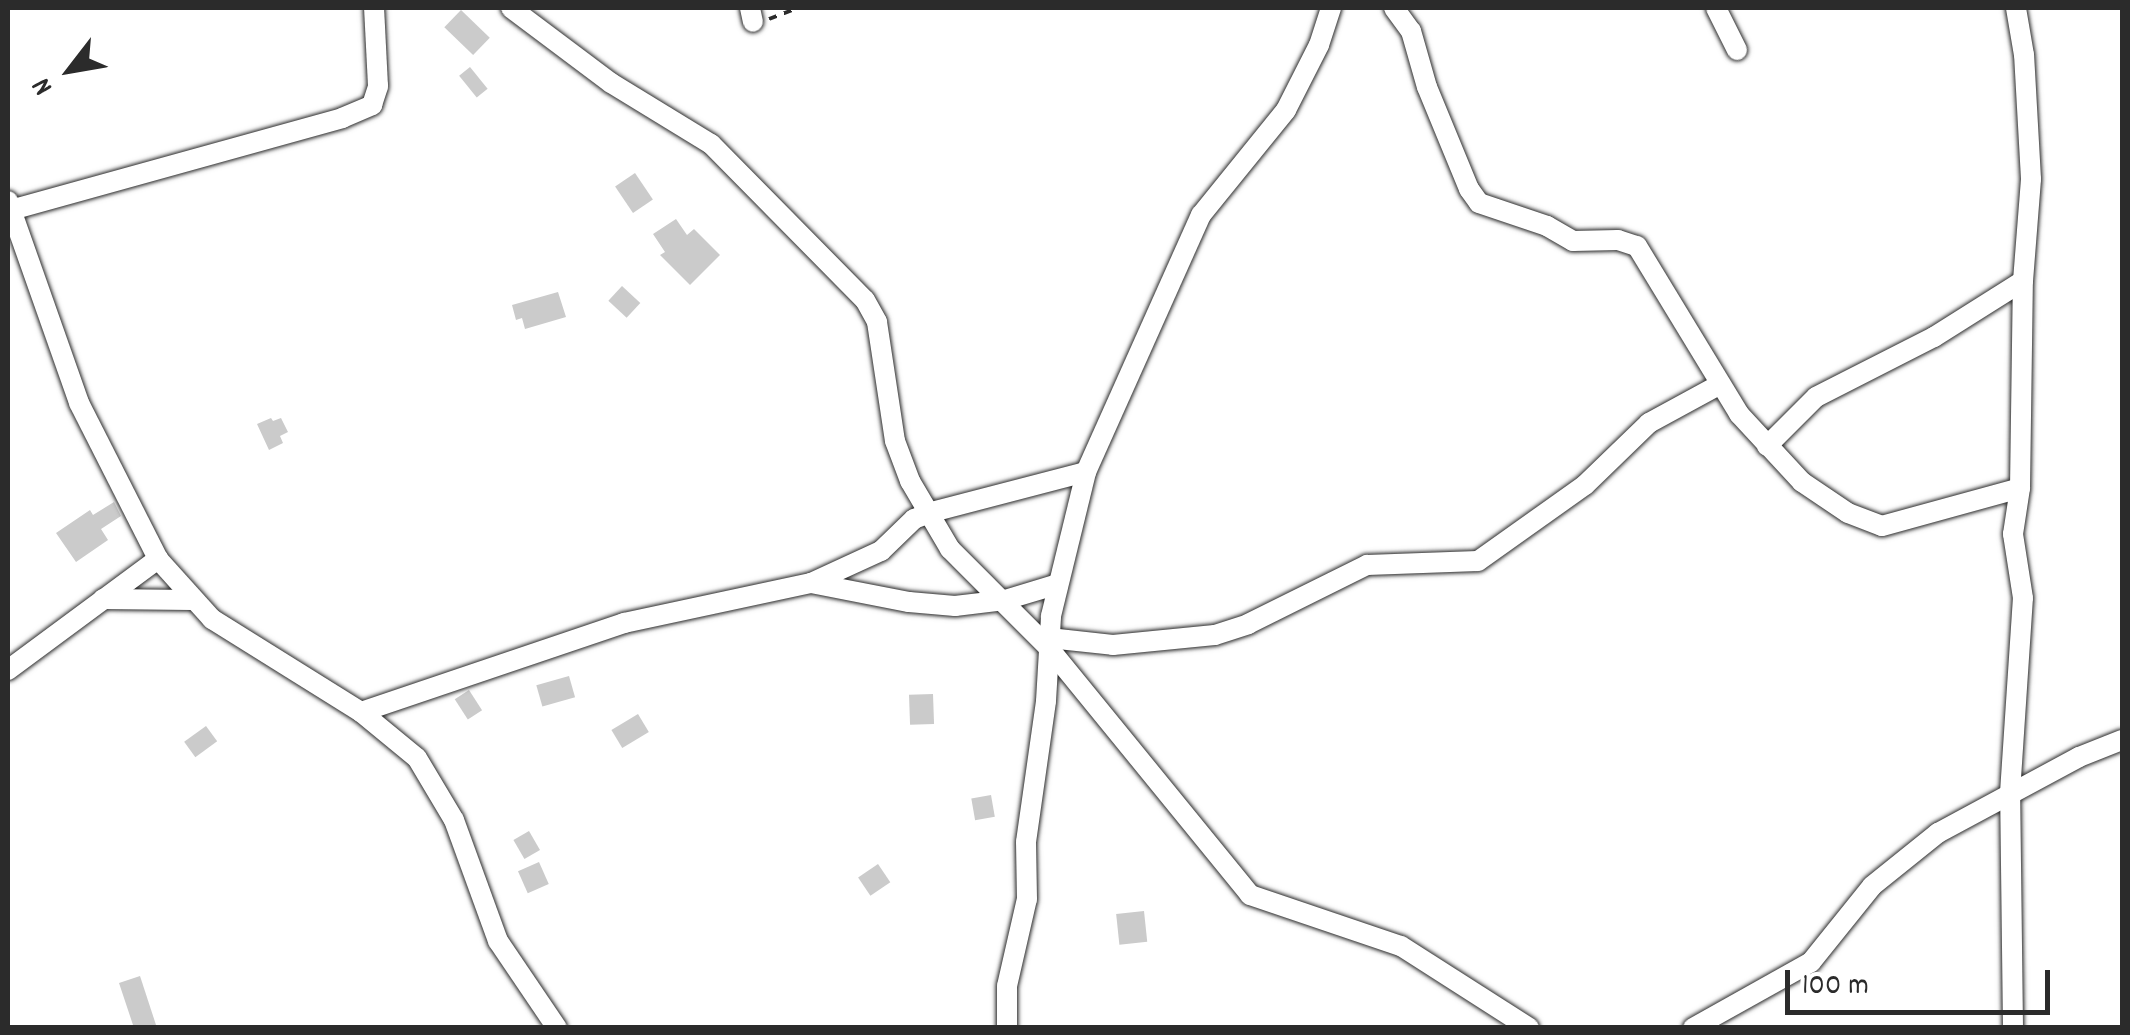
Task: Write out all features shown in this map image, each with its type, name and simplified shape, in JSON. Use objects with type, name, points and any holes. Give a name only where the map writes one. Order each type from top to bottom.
[{"type":"street","points":[[374,8],[378,86],[372,105],[342,118],[9,206],[86,418],[158,558],[192,600],[242,640],[400,740],[436,786],[454,820],[498,941],[557,1028]]},
{"type":"street","points":[[511,8],[611,84],[711,144],[865,300],[877,322],[895,441],[910,480],[950,549],[973,576],[1005,600],[1049,643],[1250,895],[1401,946],[1530,1028]]},
{"type":"street","points":[[1007,1028],[1008,986],[1027,898],[1026,842],[1046,701],[1049,643],[1058,584],[1086,472],[1201,215],[1286,110],[1319,45],[1332,8]]},
{"type":"street","points":[[1394,8],[1411,31],[1427,87],[1469,189],[1480,202],[1547,226],[1574,241],[1618,240],[1637,246],[1670,304],[1699,343],[1719,384],[1767,446],[1802,482],[1868,524],[1882,526],[2020,488]]},
{"type":"street","points":[[1716,8],[1738,50]]},
{"type":"street","points":[[2012,1028],[2010,793],[2023,598],[2013,534],[2020,488],[2023,281],[2031,179],[2024,54],[2016,8]]},
{"type":"street","points":[[1767,446],[1816,398],[1934,337],[2023,281]]},
{"type":"street","points":[[1049,643],[1113,646],[1214,635],[1248,624],[1367,565],[1478,562],[1584,485],[1649,423],[1719,384]]},
{"type":"street","points":[[360,712],[624,623],[810,583],[881,551],[914,520],[932,512],[1086,472]]},
{"type":"street","points":[[8,670],[158,558]]},
{"type":"street","points":[[810,583],[932,605],[1005,600],[1058,584]]},
{"type":"street","points":[[102,600],[192,600]]},
{"type":"street","points":[[1694,1028],[1811,962],[1872,886],[1911,850],[2010,793],[2122,740]]},
{"type":"path","points":[[751,15],[783,17],[797,8]]},
{"type":"building","points":[[461,10],[490,38],[473,55],[444,27]]},
{"type":"building","points":[[470,67],[488,89],[477,98],[459,76]]},
{"type":"building","points":[[635,173],[653,200],[633,213],[615,186]]},
{"type":"building","points":[[676,219],[687,235],[694,229],[720,255],[690,285],[660,255],[665,252],[653,234]]},
{"type":"building","points":[[622,286],[640,303],[627,318],[608,301]]},
{"type":"building","points":[[558,292],[566,317],[525,329],[522,318],[516,320],[512,305]]},
{"type":"building","points":[[281,418],[288,432],[280,436],[283,443],[269,450],[257,424]]},
{"type":"building","points":[[114,502],[121,516],[101,529],[108,540],[76,562],[56,533],[90,510],[93,515]]},
{"type":"building","points":[[569,676],[575,697],[542,707],[536,685]]},
{"type":"building","points":[[469,690],[482,710],[468,719],[455,699]]},
{"type":"building","points":[[933,694],[934,724],[910,725],[909,695]]},
{"type":"building","points":[[638,714],[649,732],[622,748],[611,730]]},
{"type":"building","points":[[206,726],[217,741],[195,757],[184,742]]},
{"type":"building","points":[[991,795],[995,817],[975,820],[971,798]]},
{"type":"building","points":[[529,831],[540,850],[524,859],[513,840]]},
{"type":"building","points":[[539,862],[549,884],[528,893],[518,871]]},
{"type":"building","points":[[878,864],[890,882],[870,896],[858,877]]},
{"type":"building","points":[[1144,911],[1147,942],[1119,945],[1116,914]]},
{"type":"building","points":[[140,976],[157,1028],[134,1028],[119,983]]}]
